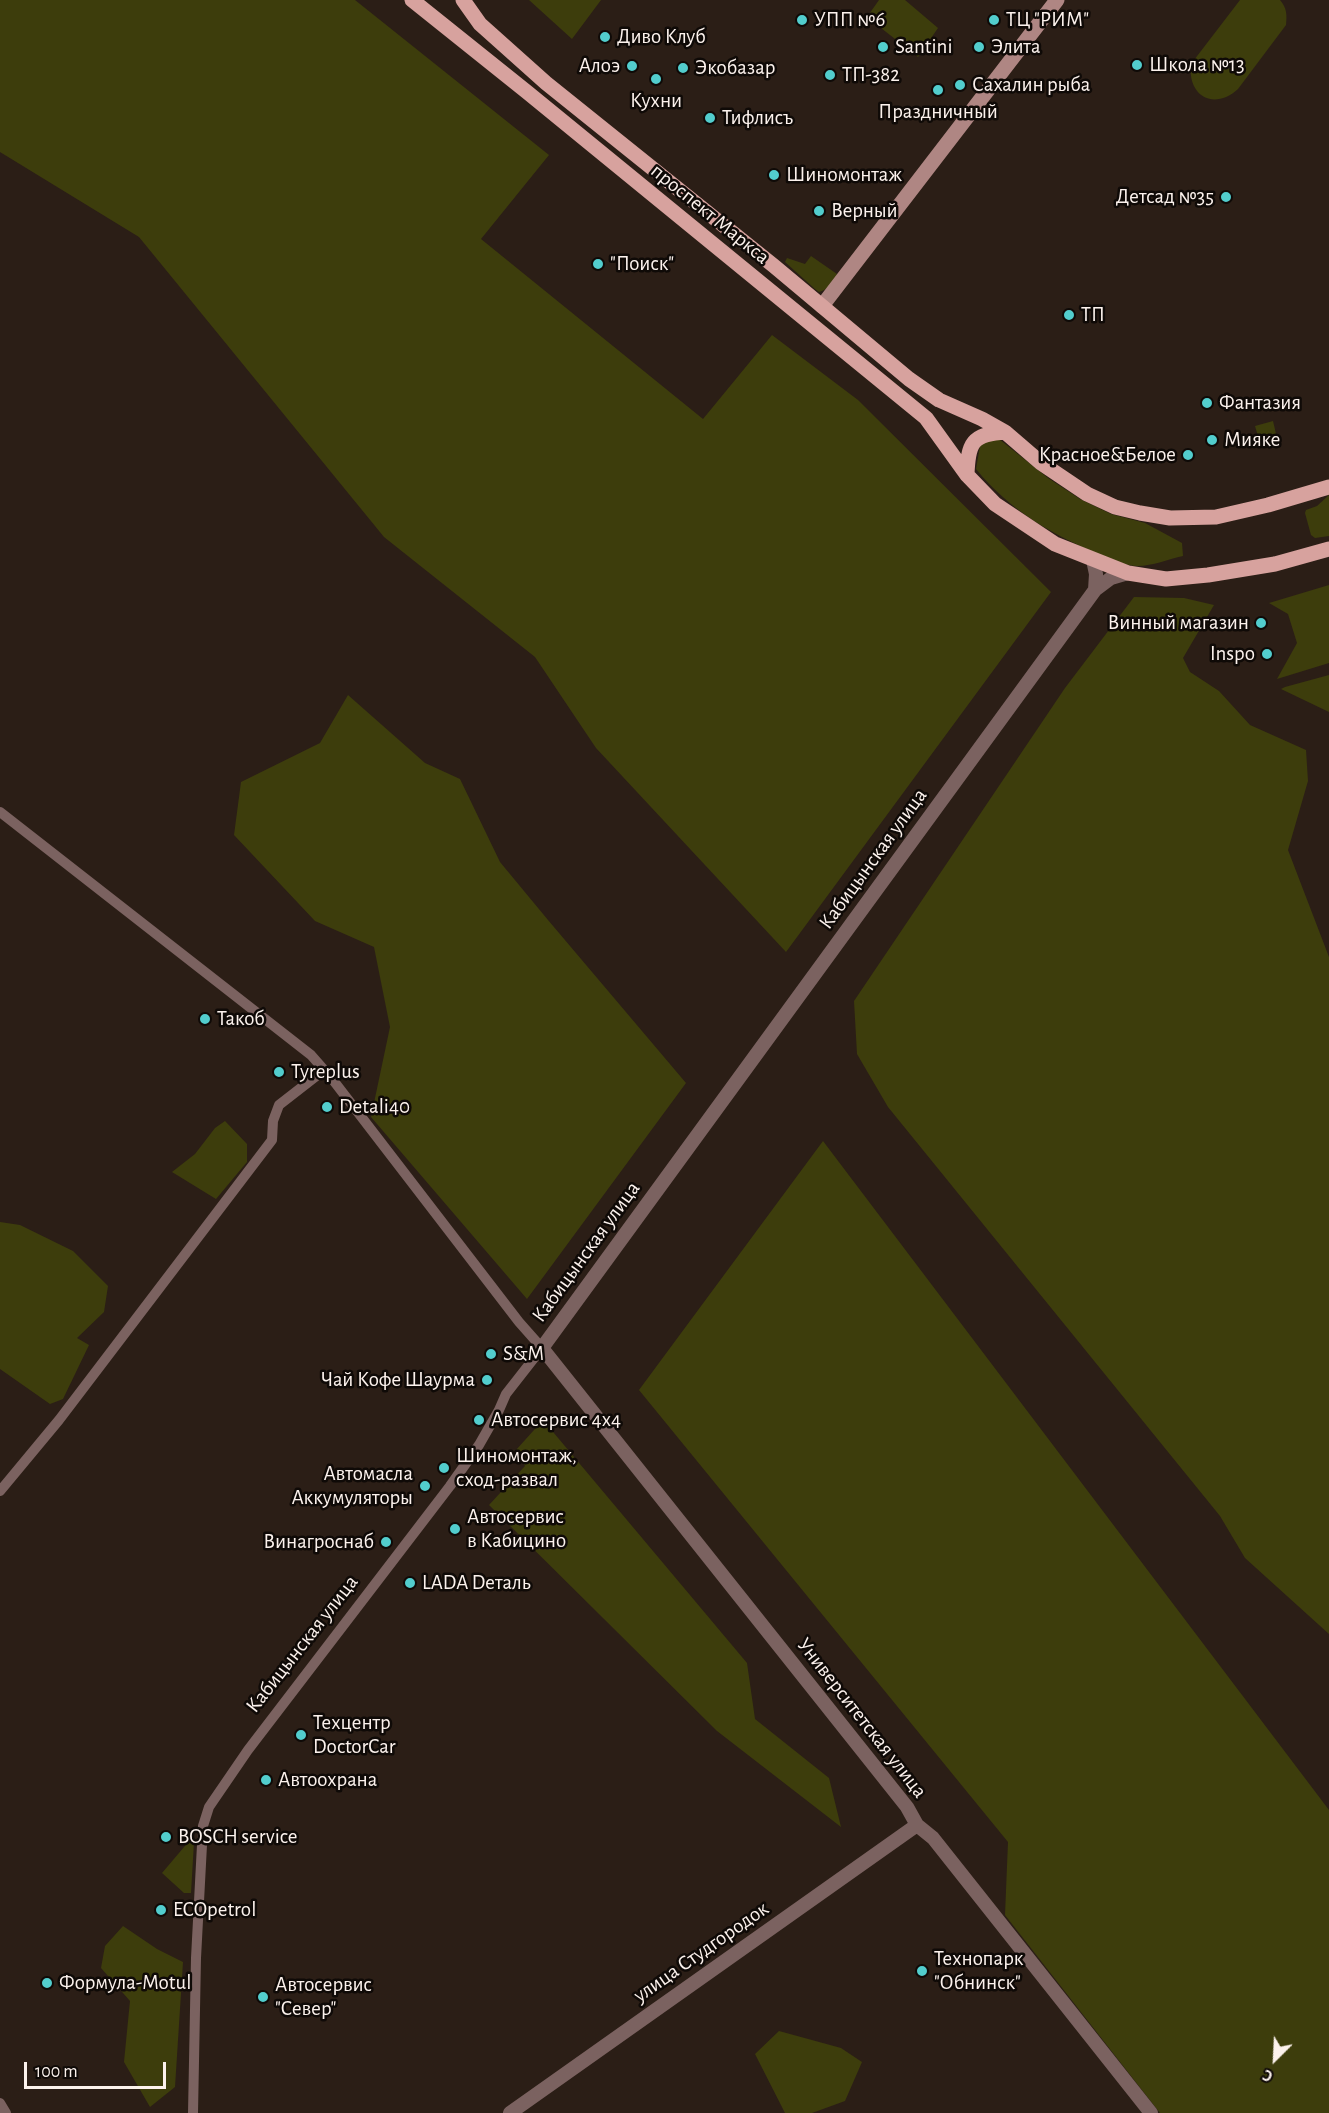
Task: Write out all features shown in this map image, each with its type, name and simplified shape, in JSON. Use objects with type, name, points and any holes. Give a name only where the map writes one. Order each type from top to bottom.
[{"type":"main road","name":"проспект Маркса","points":[[411,0],[926,418],[967,475],[995,504],[1055,544],[1128,573],[1166,579],[1275,564],[1329,549]]},
{"type":"main road","points":[[425,0],[431,0]]},
{"type":"main road","name":"проспект Маркса","points":[[463,0],[480,24],[546,83],[909,379],[939,400],[982,418],[1005,432],[1041,463],[1087,494],[1115,507],[1140,513],[1170,518],[1216,517],[1269,505],[1329,487]]},
{"type":"main road","points":[[808,322],[1057,0]]},
{"type":"main road","points":[[967,475],[970,446],[977,438],[987,433],[1005,432]]},
{"type":"street","points":[[1093,560],[1096,574],[1095,590]]},
{"type":"street","points":[[1095,590],[1111,578],[1128,573]]},
{"type":"street","name":"Кабицынская улица","points":[[193,2113],[196,1958],[203,1826],[209,1807],[222,1785],[450,1486],[500,1410],[506,1394],[1016,701],[1095,590]]},
{"type":"street","points":[[0,812],[311,1055],[519,1322],[542,1348]]},
{"type":"street","points":[[0,1491],[59,1420],[272,1140],[273,1121],[279,1105],[324,1070]]},
{"type":"street","name":"Университетская улица","points":[[542,1348],[907,1807],[917,1825],[933,1838],[1151,2113]]},
{"type":"street","name":"улица Студгородок","points":[[510,2113],[917,1825]]},
{"type":"street","points":[[0,2103],[6,2113]]},
{"type":"shaded area","points":[[0,0],[355,0],[549,155],[481,239],[703,419],[772,335],[858,400],[1051,592],[786,952],[596,748],[535,657],[384,537],[139,237],[0,152]]},
{"type":"shaded area","points":[[529,0],[601,0],[572,39]]},
{"type":"shaded area","points":[[879,0],[905,0],[938,28],[918,57],[867,17]]},
{"type":"shaded area","points":[[1240,0],[1280,0],[1286,12],[1286,25],[1238,89],[1220,99],[1204,97],[1193,84],[1191,64]]},
{"type":"shaded area","points":[[811,256],[837,274],[830,285],[819,292],[785,262],[787,258],[805,264]]},
{"type":"shaded area","points":[[1273,421],[1277,438],[1260,443],[1255,426]]},
{"type":"shaded area","points":[[990,439],[999,439],[1048,478],[1080,499],[1111,514],[1145,523],[1182,543],[1183,556],[1149,565],[1129,565],[1085,548],[1050,530],[1003,497],[976,469],[980,446]]},
{"type":"shaded area","points":[[1329,495],[1329,536],[1315,538],[1311,535],[1305,513]]},
{"type":"shaded area","points":[[1329,585],[1329,663],[1277,679],[1297,643],[1288,614],[1269,603]]},
{"type":"shaded area","points":[[1134,597],[1184,598],[1214,605],[1183,658],[1190,672],[1219,691],[1250,725],[1306,750],[1308,781],[1288,850],[1329,957],[1329,1634],[1245,1558],[1220,1516],[888,1107],[857,1054],[854,1001],[1065,688]]},
{"type":"shaded area","points":[[1329,675],[1329,712],[1281,689],[1285,687]]},
{"type":"shaded area","points":[[348,695],[425,763],[460,779],[500,862],[686,1083],[527,1299],[371,1117],[390,1027],[374,947],[315,921],[234,835],[241,782],[320,743]]},
{"type":"shaded area","points":[[225,1121],[247,1144],[247,1162],[216,1199],[172,1172],[195,1154],[215,1128]]},
{"type":"shaded area","points":[[823,1141],[1329,1810],[1329,2113],[1160,2113],[1005,1915],[1008,1842],[639,1390]]},
{"type":"shaded area","points":[[0,1222],[20,1225],[73,1251],[108,1286],[104,1312],[77,1338],[89,1345],[63,1399],[50,1404],[0,1369]]},
{"type":"shaded area","points":[[543,1420],[747,1663],[755,1719],[829,1778],[841,1827],[717,1731],[489,1505],[525,1466],[516,1450]]},
{"type":"shaded area","points":[[190,1840],[194,1842],[191,1893],[184,1893],[162,1873]]},
{"type":"shaded area","points":[[123,1926],[157,1949],[183,1962],[175,2087],[150,2107],[124,2062],[130,2001],[101,1968],[105,1946]]},
{"type":"shaded area","points":[[779,2031],[841,2048],[862,2062],[845,2101],[812,2113],[785,2113],[755,2054]]},
{"type":"place","name":"УПП №6","points":[[802,20]]},
{"type":"place","name":"ТЦ \"РИМ\"","points":[[994,20]]},
{"type":"place","name":"Диво Клуб","points":[[605,37]]},
{"type":"place","name":"Santini","points":[[883,47]]},
{"type":"place","name":"Элита","points":[[979,47]]},
{"type":"place","name":"Школа №13","points":[[1137,65]]},
{"type":"place","name":"Алоэ","points":[[632,66]]},
{"type":"place","name":"Экобазар","points":[[683,68]]},
{"type":"place","name":"ТП-382","points":[[830,75]]},
{"type":"place","name":"Кухни","points":[[656,79]]},
{"type":"place","name":"Сахалин рыба","points":[[960,85]]},
{"type":"place","name":"Праздничный","points":[[938,90]]},
{"type":"place","name":"Тифлисъ","points":[[710,118]]},
{"type":"place","name":"Шиномонтаж","points":[[774,175]]},
{"type":"place","name":"Детсад №35","points":[[1226,197]]},
{"type":"place","name":"Верный","points":[[819,211]]},
{"type":"place","name":"\"Поиск\"","points":[[598,264]]},
{"type":"place","name":"ТП","points":[[1069,315]]},
{"type":"place","name":"Фантазия","points":[[1207,403]]},
{"type":"place","name":"Мияке","points":[[1212,440]]},
{"type":"place","name":"Красное&Белое","points":[[1188,455]]},
{"type":"place","name":"Винный магазин","points":[[1261,623]]},
{"type":"place","name":"Inspo","points":[[1267,654]]},
{"type":"place","name":"Такоб","points":[[205,1019]]},
{"type":"place","name":"Tyreplus","points":[[279,1072]]},
{"type":"place","name":"Detali40","points":[[327,1107]]},
{"type":"place","name":"S&M","points":[[491,1354]]},
{"type":"place","name":"Чай Кофе Шаурма","points":[[487,1380]]},
{"type":"place","name":"Автосервис 4х4","points":[[479,1420]]},
{"type":"place","name":"Шиномонтаж, сход-развал","points":[[444,1468]]},
{"type":"place","name":"Автомасла Аккумуляторы","points":[[425,1486]]},
{"type":"place","name":"Автосервис в Кабицино","points":[[455,1529]]},
{"type":"place","name":"Винагроснаб","points":[[386,1542]]},
{"type":"place","name":"LADA Dеталь","points":[[410,1583]]},
{"type":"place","name":"Техцентр DoctorCar","points":[[301,1735]]},
{"type":"place","name":"Автоохрана","points":[[266,1780]]},
{"type":"place","name":"BOSCH service","points":[[166,1837]]},
{"type":"place","name":"ECOpetrol","points":[[161,1910]]},
{"type":"place","name":"Технопарк \"Обнинск\"","points":[[922,1971]]},
{"type":"place","name":"Формула-Motul","points":[[47,1983]]},
{"type":"place","name":"Автосервис \"Север\"","points":[[263,1997]]}]
